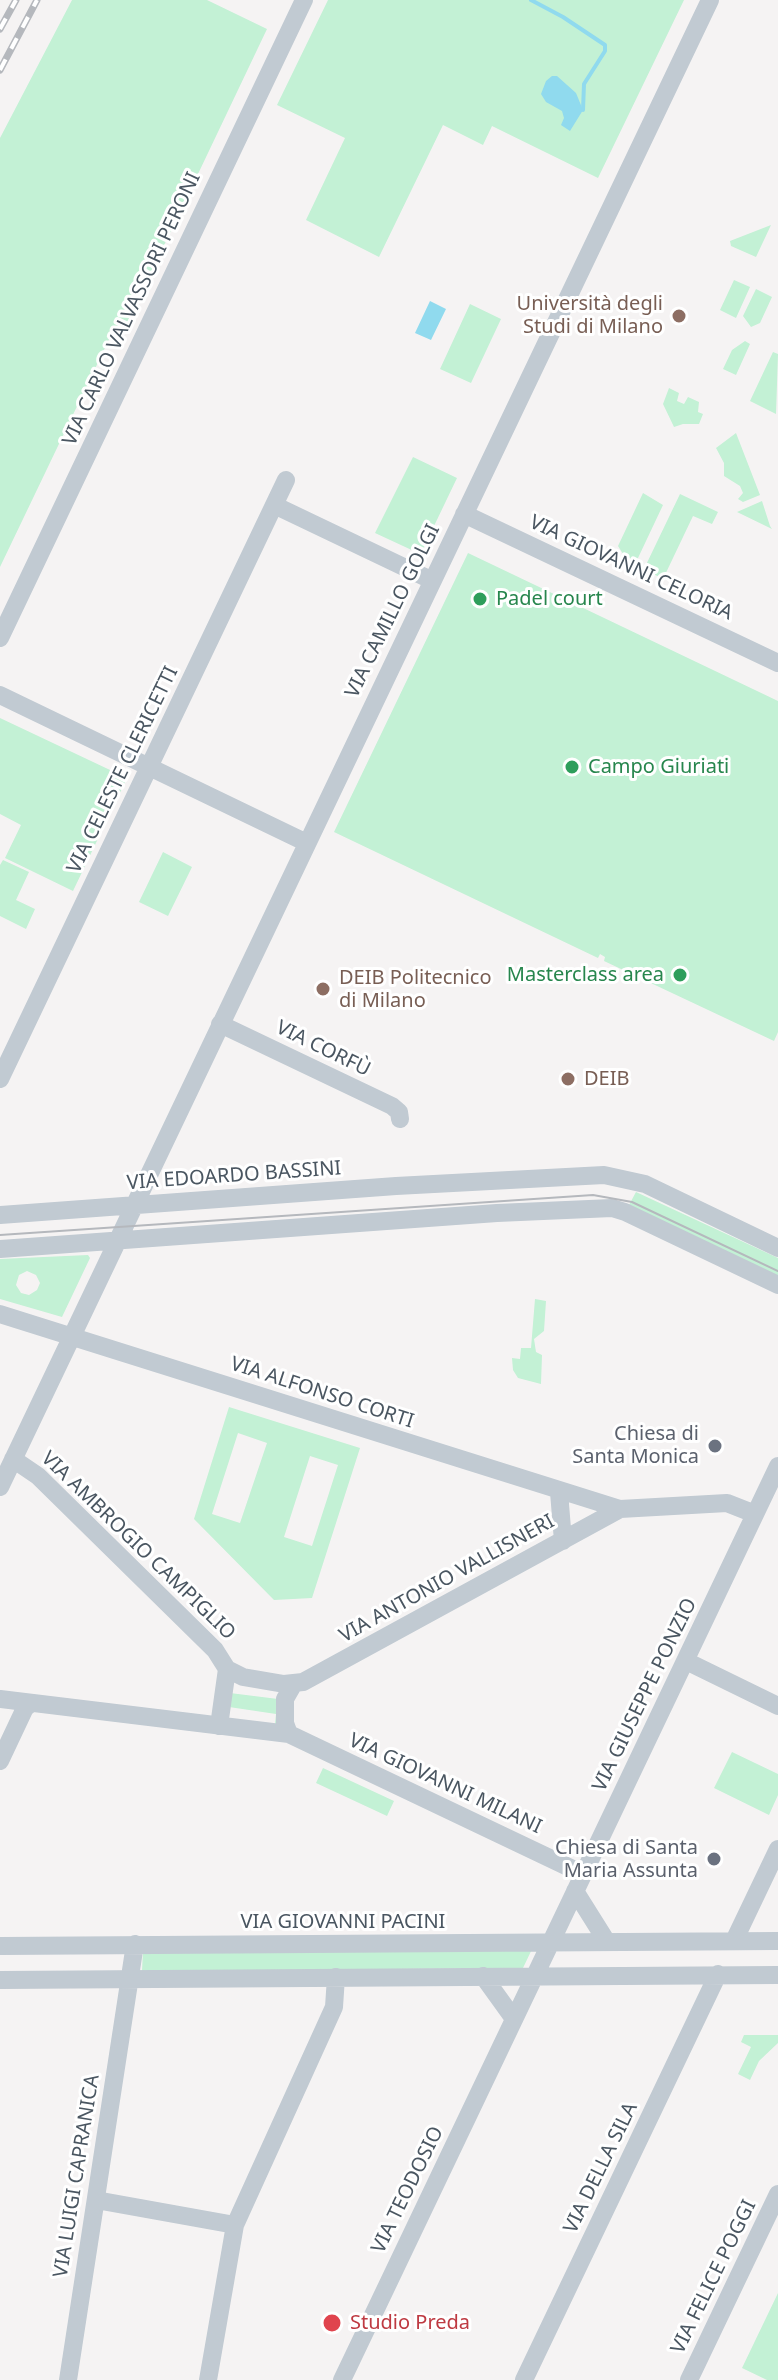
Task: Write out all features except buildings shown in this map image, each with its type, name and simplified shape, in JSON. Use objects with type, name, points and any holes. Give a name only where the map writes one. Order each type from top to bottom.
[{"type":"street","name":"VIA CARLO VALVASSORI PERONI","points":[[0,638],[304,0]]},
{"type":"street","name":"VIA CAMILLO GOLGI","points":[[117,1241],[710,0]]},
{"type":"street","name":"VIA CELESTE CLERICETTI","points":[[0,1079],[286,480]]},
{"type":"street","points":[[274,505],[431,580]]},
{"type":"street","name":"VIA GIOVANNI CELORIA","points":[[464,514],[778,663]]},
{"type":"street","points":[[0,695],[307,843]]},
{"type":"street","name":"VIA CORFÙ","points":[[220,1024],[396,1109],[400,1119]]},
{"type":"street","name":"VIA EDOARDO BASSINI","points":[[0,1215],[593,1174],[618,1176],[645,1184],[778,1248]]},
{"type":"street","points":[[612,1208],[618,1176]]},
{"type":"street","points":[[472,1181],[472,1215]]},
{"type":"street","points":[[0,1249],[612,1208],[778,1285]]},
{"type":"street","points":[[0,1487],[117,1241]]},
{"type":"street","points":[[0,1314],[71,1337]]},
{"type":"street","name":"VIA ALFONSO CORTI","points":[[71,1337],[620,1509],[727,1503],[755,1514]]},
{"type":"street","name":"VIA AMBROGIO CAMPIGLIO","points":[[13,1459],[49,1487],[215,1650],[227,1669]]},
{"type":"street","name":"VIA GIUSEPPE PONZIO","points":[[551,1942],[778,1466]]},
{"type":"street","points":[[559,1492],[563,1541]]},
{"type":"street","name":"VIA ANTONIO VALLISNERI","points":[[293,1685],[310,1679],[620,1509]]},
{"type":"street","points":[[686,1661],[778,1706]]},
{"type":"street","points":[[219,1726],[227,1669],[243,1677],[293,1685],[285,1699],[285,1723],[289,1734]]},
{"type":"street","name":"VIA GIOVANNI MILANI","points":[[0,1699],[289,1734],[579,1883]]},
{"type":"street","points":[[0,1761],[25,1708],[31,1703]]},
{"type":"street","points":[[734,1941],[778,1849]]},
{"type":"street","points":[[579,1883],[607,1942]]},
{"type":"street","name":"VIA GIOVANNI PACINI","points":[[0,1946],[778,1941]]},
{"type":"street","points":[[535,1976],[551,1942]]},
{"type":"street","points":[[130,1978],[135,1944]]},
{"type":"street","name":"VIA DELLA SILA","points":[[524,2380],[718,1974]]},
{"type":"street","points":[[0,1980],[778,1975]]},
{"type":"street","points":[[483,1976],[514,2019]]},
{"type":"street","name":"VIA TEODOSIO","points":[[342,2380],[535,1976]]},
{"type":"street","points":[[208,2380],[235,2225],[334,2007],[336,1977]]},
{"type":"street","name":"VIA LUIGI CAPRANICA","points":[[68,2380],[130,1978]]},
{"type":"street","name":"VIA FELICE POGGI","points":[[689,2380],[778,2194]]},
{"type":"street","points":[[96,2200],[235,2225]]},
{"type":"green space","points":[[72,0],[207,0],[267,29],[128,321],[115,327],[0,567],[0,138]]},
{"type":"green space","points":[[328,0],[684,0],[598,178],[492,126],[483,145],[443,125],[379,257],[306,220],[345,138],[277,105]]},
{"type":"green space","points":[[771,225],[756,257],[731,246],[730,241]]},
{"type":"green space","points":[[734,280],[750,287],[736,318],[720,310]]},
{"type":"green space","points":[[756,289],[772,297],[760,323],[751,327],[743,316]]},
{"type":"green space","points":[[470,304],[501,319],[471,383],[440,369]]},
{"type":"green space","points":[[745,341],[750,344],[736,375],[723,369],[732,350]]},
{"type":"green space","points":[[773,352],[778,354],[776,414],[750,401]]},
{"type":"green space","points":[[669,388],[679,393],[677,401],[684,404],[688,397],[699,402],[698,412],[703,414],[699,424],[674,427],[663,404]]},
{"type":"green space","points":[[736,433],[760,495],[743,502],[738,499],[743,493],[740,486],[724,476],[724,463],[716,448]]},
{"type":"green space","points":[[413,457],[457,478],[423,549],[416,552],[375,533]]},
{"type":"green space","points":[[643,493],[663,505],[638,558],[631,559],[618,546]]},
{"type":"green space","points":[[680,494],[718,512],[712,524],[693,516],[663,579],[644,569]]},
{"type":"green space","points":[[762,501],[770,526],[772,529],[737,512]]},
{"type":"green space","name":"Campo Giuriati","points":[[468,553],[778,701],[778,1032],[774,1041],[604,961],[605,957],[600,954],[598,958],[334,832]]},
{"type":"green space","points":[[0,718],[127,778],[73,891],[5,858],[21,825],[0,814]]},
{"type":"green space","points":[[163,852],[192,867],[168,916],[139,902]]},
{"type":"green space","points":[[3,860],[29,872],[16,900],[35,909],[26,929],[0,916],[0,865]]},
{"type":"green space","points":[[636,1192],[778,1258],[778,1280],[629,1205]]},
{"type":"green space","points":[[88,1255],[90,1258],[62,1317],[0,1299],[0,1259]],"holes":[[[27,1271],[36,1275],[40,1283],[37,1290],[29,1295],[21,1293],[16,1285],[19,1275]]]},
{"type":"green space","points":[[535,1299],[546,1301],[544,1331],[534,1339],[536,1352],[542,1355],[541,1384],[518,1378],[513,1370],[512,1358],[520,1359],[521,1348],[531,1348]]},
{"type":"green space","points":[[229,1407],[360,1448],[312,1598],[274,1600],[194,1519]],"holes":[[[238,1433],[267,1443],[240,1523],[212,1514]],[[310,1456],[338,1465],[312,1546],[284,1537]]]},
{"type":"green space","points":[[230,1693],[278,1699],[278,1725],[275,1724],[276,1714],[229,1707]]},
{"type":"green space","points":[[732,1752],[778,1774],[778,1795],[769,1815],[714,1788]]},
{"type":"green space","points":[[323,1768],[394,1801],[387,1816],[316,1783]]},
{"type":"green space","points":[[533,1947],[523,1968],[142,1971],[143,1951]]},
{"type":"green space","points":[[744,2035],[778,2035],[778,2043],[759,2061],[750,2080],[738,2074],[751,2047],[741,2042]]},
{"type":"green space","points":[[778,2293],[778,2380],[767,2380],[742,2368]]},
{"type":"water","points":[[557,76],[576,93],[583,110],[570,131],[561,125],[564,118],[562,111],[546,102],[541,94],[546,81]]},
{"type":"water","points":[[430,301],[446,309],[431,340],[415,333]]},
{"type":"waterway","points":[[531,0],[605,45],[605,51],[584,84],[583,110]]},
{"type":"tram line","points":[[0,1235],[593,1195],[632,1202],[778,1271]]},
{"type":"railway","points":[[0,29],[16,0]]},
{"type":"railway","points":[[0,70],[37,0]]},
{"type":"place","name":"Università degli Studi di Milano","points":[[679,316]]},
{"type":"place","name":"Padel court","points":[[480,599]]},
{"type":"place","name":"Campo Giuriati","points":[[572,767]]},
{"type":"place","name":"Masterclass area","points":[[680,975]]},
{"type":"place","name":"DEIB Politecnico di Milano","points":[[323,989]]},
{"type":"place","name":"DEIB","points":[[568,1079]]},
{"type":"place","name":"Chiesa di Santa Monica","points":[[715,1446]]},
{"type":"place","name":"Chiesa di Santa Maria Assunta","points":[[714,1859]]},
{"type":"place","name":"Studio Preda","points":[[332,2323]]}]
